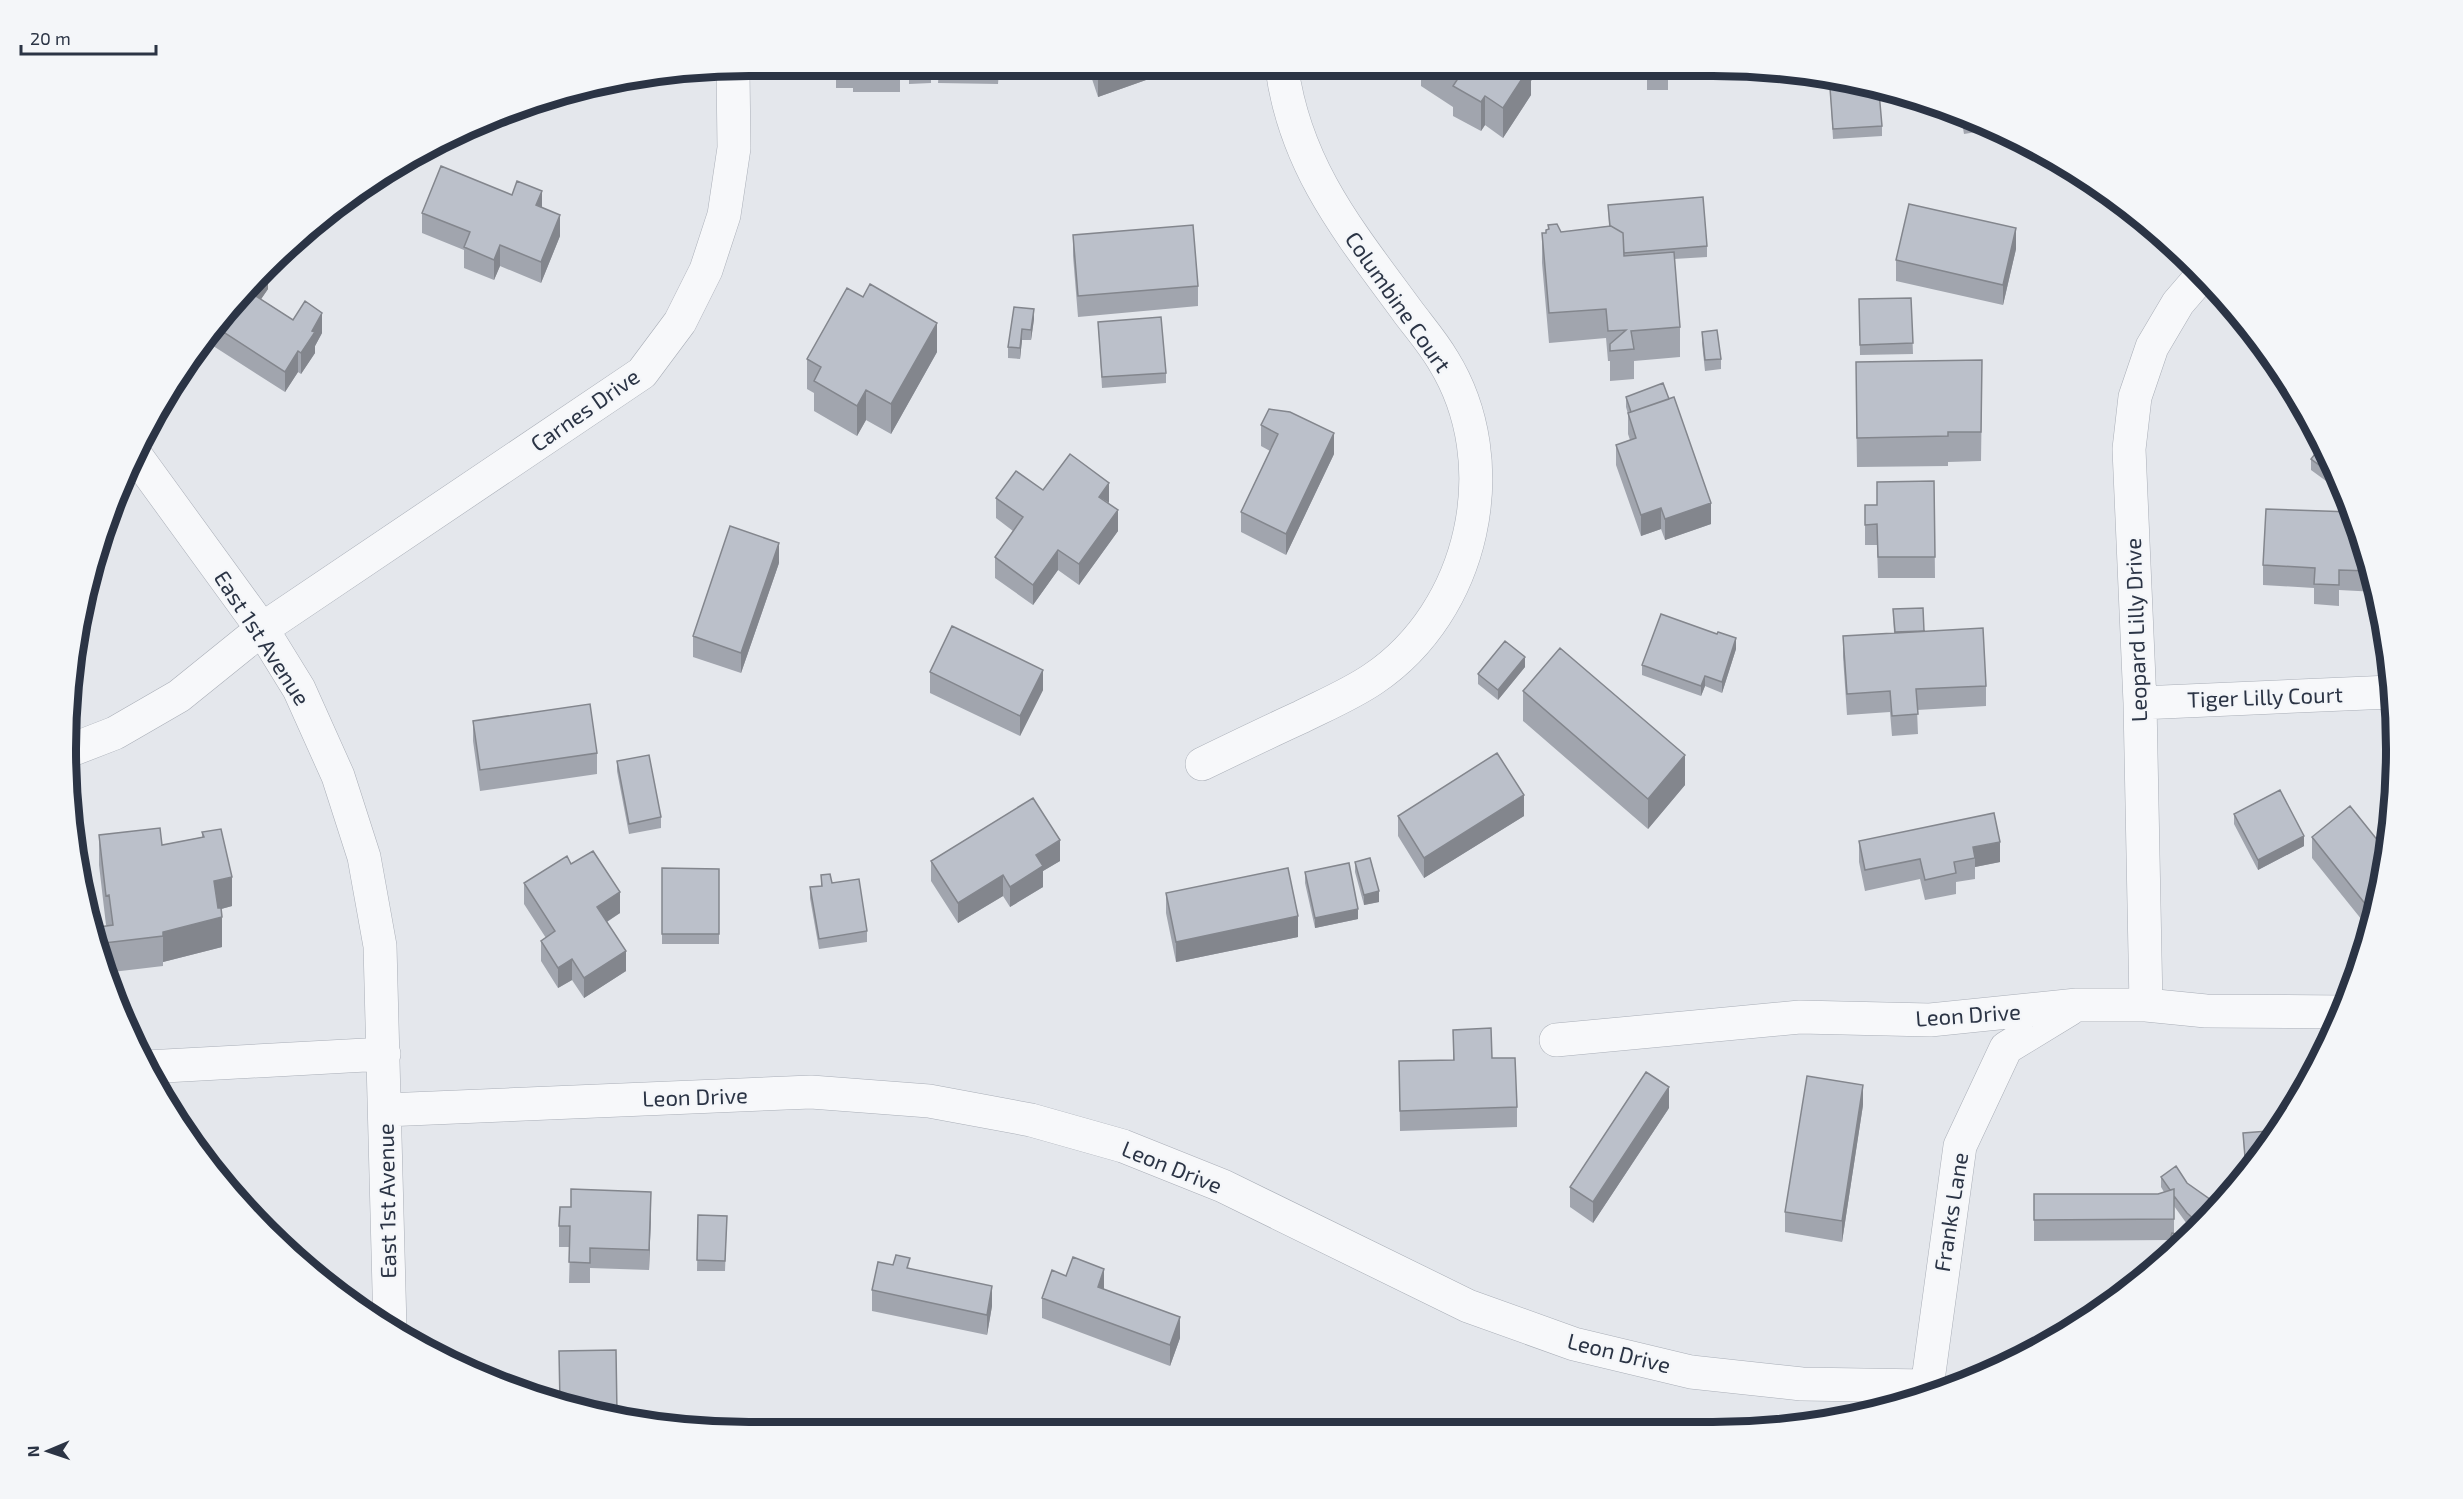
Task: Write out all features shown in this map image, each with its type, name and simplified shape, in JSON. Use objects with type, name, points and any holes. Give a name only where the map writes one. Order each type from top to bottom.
[{"type":"street","name":"Columbine Court","points":[[1202,764],[1340,698],[1375,678],[1415,643],[1447,599],[1465,555],[1476,502],[1475,456],[1465,406],[1444,361],[1346,228],[1320,187],[1296,132],[1284,76]]},
{"type":"street","name":"Carnes Drive","points":[[76,748],[115,733],[179,696],[261,629],[642,373],[680,321],[705,270],[724,215],[734,148],[733,77]]},
{"type":"street","name":"Leopard Lilly Drive","points":[[2146,1005],[2140,703],[2129,449],[2135,397],[2152,346],[2178,303],[2196,282]]},
{"type":"street","name":"East 1st Avenue","points":[[141,463],[261,629],[299,689],[339,777],[364,857],[380,946],[390,1318]]},
{"type":"street","name":"Tiger Lilly Court","points":[[2140,703],[2384,692]]},
{"type":"street","name":"Leon Drive","points":[[1556,1040],[1800,1017],[1930,1020],[2077,1005],[2146,1005],[2206,1011],[2333,1012]]},
{"type":"street","name":"Franks Lane","points":[[1926,1388],[1960,1146],[2006,1048],[2077,1005]]},
{"type":"street","points":[[156,1066],[384,1054]]},
{"type":"street","name":"Leon Drive","points":[[385,1110],[811,1092],[929,1101],[1031,1120],[1123,1146],[1223,1186],[1468,1306],[1575,1344],[1702,1373],[1802,1384],[1921,1390]]},
{"type":"building","points":[[1451,76],[1524,76],[1503,108],[1485,96],[1481,102],[1453,86],[1457,80]]},
{"type":"building","points":[[1830,88],[1879,97],[1882,126],[1833,129]]},
{"type":"building","points":[[441,166],[512,195],[517,181],[542,191],[536,205],[560,215],[541,262],[500,245],[494,260],[464,247],[470,232],[422,213]]},
{"type":"building","points":[[1703,197],[1707,246],[1624,253],[1623,233],[1610,226],[1608,205]]},
{"type":"building","points":[[1909,204],[2016,228],[2003,285],[1896,260]]},
{"type":"building","points":[[1557,224],[1561,232],[1611,226],[1623,233],[1624,256],[1674,252],[1680,327],[1631,331],[1634,349],[1610,351],[1610,344],[1626,330],[1608,331],[1606,309],[1549,313],[1542,233],[1546,233],[1549,229],[1548,225]]},
{"type":"building","points":[[1193,225],[1198,286],[1078,296],[1073,235]]},
{"type":"building","points":[[870,284],[937,323],[891,404],[866,390],[857,406],[814,381],[821,367],[807,359],[847,288],[863,297]]},
{"type":"building","points":[[254,295],[293,320],[305,301],[322,313],[312,331],[315,332],[301,353],[298,351],[285,372],[223,332]]},
{"type":"building","points":[[1911,298],[1913,343],[1860,345],[1859,299]]},
{"type":"building","points":[[1014,307],[1034,309],[1031,330],[1022,329],[1020,348],[1008,347]]},
{"type":"building","points":[[1161,317],[1166,373],[1102,377],[1098,322]]},
{"type":"building","points":[[1717,330],[1721,359],[1705,360],[1702,332]]},
{"type":"building","points":[[1982,360],[1981,432],[1948,432],[1948,436],[1857,438],[1856,362]]},
{"type":"building","points":[[1663,383],[1669,399],[1631,412],[1626,397]]},
{"type":"building","points":[[1674,397],[1711,503],[1665,519],[1661,508],[1641,515],[1616,445],[1636,438],[1628,413]]},
{"type":"building","points":[[1269,409],[1290,412],[1334,433],[1286,534],[1241,512],[1278,434],[1261,425]]},
{"type":"building","points":[[2317,452],[2325,469],[2311,459]]},
{"type":"building","points":[[1070,454],[1109,483],[1099,497],[1118,510],[1079,564],[1058,550],[1033,585],[995,557],[1023,517],[996,498],[1016,471],[1043,490]]},
{"type":"building","points":[[1934,481],[1935,557],[1878,557],[1877,524],[1865,525],[1865,505],[1877,505],[1877,482]]},
{"type":"building","points":[[2266,509],[2343,512],[2363,571],[2339,570],[2339,585],[2314,584],[2315,568],[2263,565]]},
{"type":"building","points":[[730,526],[779,543],[741,653],[693,636]]},
{"type":"building","points":[[1923,608],[1924,631],[1895,632],[1893,609]]},
{"type":"building","points":[[1661,614],[1717,634],[1718,632],[1736,638],[1722,682],[1705,676],[1701,686],[1642,665]]},
{"type":"building","points":[[952,626],[1043,670],[1020,716],[930,672]]},
{"type":"building","points":[[1983,628],[1986,686],[1916,689],[1918,714],[1892,716],[1890,691],[1847,694],[1843,636]]},
{"type":"building","points":[[1505,641],[1525,657],[1498,690],[1478,674]]},
{"type":"building","points":[[1560,648],[1685,755],[1648,799],[1523,691]]},
{"type":"building","points":[[590,704],[597,753],[480,770],[473,721]]},
{"type":"building","points":[[1497,753],[1524,795],[1424,858],[1398,816]]},
{"type":"building","points":[[649,755],[661,817],[629,824],[617,761]]},
{"type":"building","points":[[2280,790],[2304,836],[2258,860],[2234,814]]},
{"type":"building","points":[[1033,798],[1060,840],[1036,855],[1043,866],[1010,887],[1003,875],[958,903],[931,861]]},
{"type":"building","points":[[2350,806],[2380,843],[2368,907],[2312,837]]},
{"type":"building","points":[[1994,813],[2000,842],[1973,847],[1975,858],[1954,862],[1956,873],[1925,880],[1920,859],[1865,870],[1859,841]]},
{"type":"building","points":[[160,828],[162,845],[204,837],[202,832],[221,829],[232,877],[214,881],[218,908],[221,908],[222,917],[163,932],[163,936],[105,943],[100,927],[113,925],[109,895],[106,896],[99,835]]},
{"type":"building","points":[[593,851],[620,892],[597,907],[626,951],[584,978],[572,959],[558,968],[541,941],[555,931],[524,883],[567,856],[571,864]]},
{"type":"building","points":[[1370,858],[1379,891],[1364,895],[1355,862]]},
{"type":"building","points":[[1349,863],[1358,909],[1315,918],[1305,872]]},
{"type":"building","points":[[662,868],[719,869],[719,934],[662,934]]},
{"type":"building","points":[[1288,868],[1298,916],[1176,942],[1166,893]]},
{"type":"building","points":[[830,874],[832,883],[859,879],[867,931],[819,939],[810,887],[822,886],[821,875]]},
{"type":"building","points":[[1491,1028],[1492,1058],[1515,1058],[1517,1107],[1400,1111],[1399,1061],[1454,1060],[1453,1030]]},
{"type":"building","points":[[1646,1072],[1669,1087],[1593,1202],[1570,1187]]},
{"type":"building","points":[[1807,1076],[1863,1085],[1842,1221],[1785,1212]]},
{"type":"building","points":[[2267,1131],[2249,1156],[2245,1157],[2243,1133]]},
{"type":"building","points":[[2176,1166],[2187,1183],[2211,1200],[2194,1219],[2174,1196],[2174,1189],[2170,1190],[2161,1177]]},
{"type":"building","points":[[571,1189],[651,1192],[649,1250],[590,1248],[590,1263],[569,1262],[570,1226],[559,1226],[560,1207],[571,1207]]},
{"type":"building","points":[[2174,1189],[2174,1219],[2034,1220],[2034,1194],[2158,1194]]},
{"type":"building","points":[[698,1215],[727,1216],[725,1261],[697,1260]]},
{"type":"building","points":[[2172,1233],[2179,1235],[2169,1244]]},
{"type":"building","points":[[896,1255],[910,1258],[907,1268],[992,1286],[987,1315],[872,1290],[878,1262],[893,1265]]},
{"type":"building","points":[[1073,1257],[1104,1269],[1098,1287],[1180,1317],[1170,1345],[1042,1298],[1052,1270],[1066,1276]]},
{"type":"building","points":[[616,1350],[617,1410],[560,1395],[559,1351]]},
{"type":"building","points":[[779,1419],[779,1422],[701,1421]]}]
